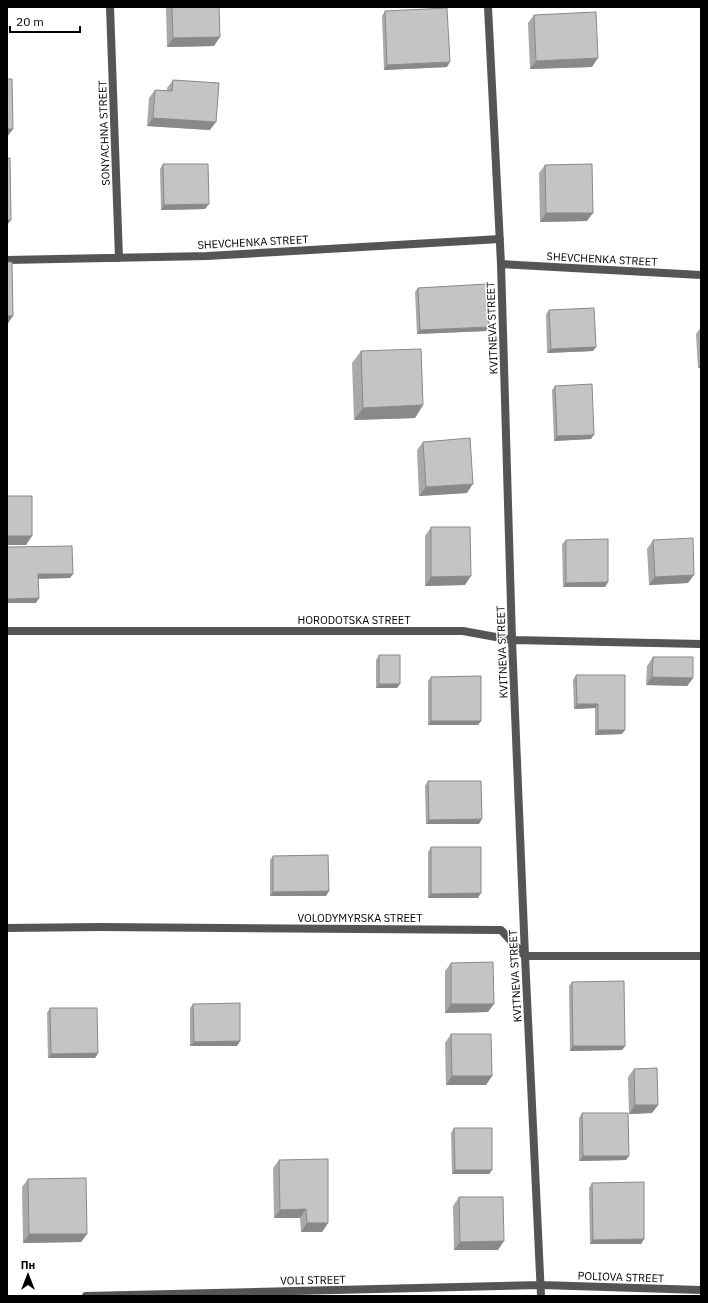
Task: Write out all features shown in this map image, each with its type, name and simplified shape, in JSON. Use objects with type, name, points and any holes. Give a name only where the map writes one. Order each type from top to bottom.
[{"type":"street","name":"SONYACHNA STREET","points":[[110,7],[119,258]]},
{"type":"street","name":"KVITNEVA STREET","points":[[488,7],[501,264],[512,640],[541,1296]]},
{"type":"street","name":"SHEVCHENKA STREET","points":[[7,260],[207,256],[500,240]]},
{"type":"street","name":"SHEVCHENKA STREET","points":[[501,264],[701,276]]},
{"type":"street","name":"HORODOTSKA STREET","points":[[7,631],[463,631],[512,640],[701,644]]},
{"type":"street","name":"VOLODYMYRSKA STREET","points":[[7,928],[100,927],[501,930],[525,956]]},
{"type":"street","points":[[525,956],[701,956]]},
{"type":"street","name":"POLIOVA STREET","points":[[541,1286],[701,1290]]},
{"type":"street","name":"VOLI STREET","points":[[86,1296],[541,1286]]},
{"type":"building","points":[[172,7],[219,7],[220,37],[173,38]]},
{"type":"building","points":[[447,8],[450,62],[387,65],[385,11]]},
{"type":"building","points":[[596,12],[598,58],[536,61],[534,15]]},
{"type":"building","points":[[7,79],[12,79],[13,129],[7,129]]},
{"type":"building","points":[[173,80],[219,83],[216,122],[153,118],[155,90],[172,91]]},
{"type":"building","points":[[7,158],[10,158],[11,220],[7,220]]},
{"type":"building","points":[[163,164],[208,164],[209,204],[164,205]]},
{"type":"building","points":[[592,164],[593,213],[546,213],[545,165]]},
{"type":"building","points":[[7,262],[12,262],[13,316],[7,316]]},
{"type":"building","points":[[487,284],[489,327],[420,330],[418,288]]},
{"type":"building","points":[[594,308],[596,347],[551,349],[549,310]]},
{"type":"building","points":[[421,349],[423,405],[363,408],[361,351]]},
{"type":"building","points":[[592,384],[594,435],[557,436],[555,386]]},
{"type":"building","points":[[470,438],[473,484],[426,487],[423,442]]},
{"type":"building","points":[[7,496],[32,496],[32,536],[7,536]]},
{"type":"building","points":[[431,527],[470,527],[471,576],[431,577]]},
{"type":"building","points":[[693,538],[694,575],[655,577],[653,540]]},
{"type":"building","points":[[608,539],[608,582],[566,583],[566,540]]},
{"type":"building","points":[[72,546],[73,574],[38,574],[39,598],[7,599],[7,547]]},
{"type":"building","points":[[379,655],[400,655],[400,684],[379,684]]},
{"type":"building","points":[[653,657],[693,657],[693,678],[652,677]]},
{"type":"building","points":[[576,675],[625,675],[625,730],[598,730],[598,704],[577,704]]},
{"type":"building","points":[[481,676],[481,721],[431,721],[431,677]]},
{"type":"building","points":[[428,781],[481,781],[482,819],[429,820]]},
{"type":"building","points":[[431,847],[481,847],[481,893],[431,894]]},
{"type":"building","points":[[328,855],[329,891],[273,892],[273,856]]},
{"type":"building","points":[[493,962],[494,1004],[451,1004],[451,963]]},
{"type":"building","points":[[624,981],[625,1046],[573,1046],[572,982]]},
{"type":"building","points":[[240,1003],[240,1041],[194,1042],[193,1004]]},
{"type":"building","points":[[50,1008],[97,1008],[98,1053],[51,1054]]},
{"type":"building","points":[[451,1034],[491,1034],[492,1076],[452,1076]]},
{"type":"building","points":[[657,1068],[658,1105],[635,1105],[634,1069]]},
{"type":"building","points":[[582,1113],[628,1113],[629,1156],[583,1156]]},
{"type":"building","points":[[454,1128],[492,1128],[492,1170],[455,1170]]},
{"type":"building","points":[[328,1159],[328,1223],[307,1223],[306,1209],[280,1210],[279,1160]]},
{"type":"building","points":[[86,1178],[87,1234],[29,1234],[28,1179]]},
{"type":"building","points":[[644,1182],[644,1239],[593,1240],[592,1183]]},
{"type":"building","points":[[459,1197],[503,1197],[504,1241],[460,1242]]}]
